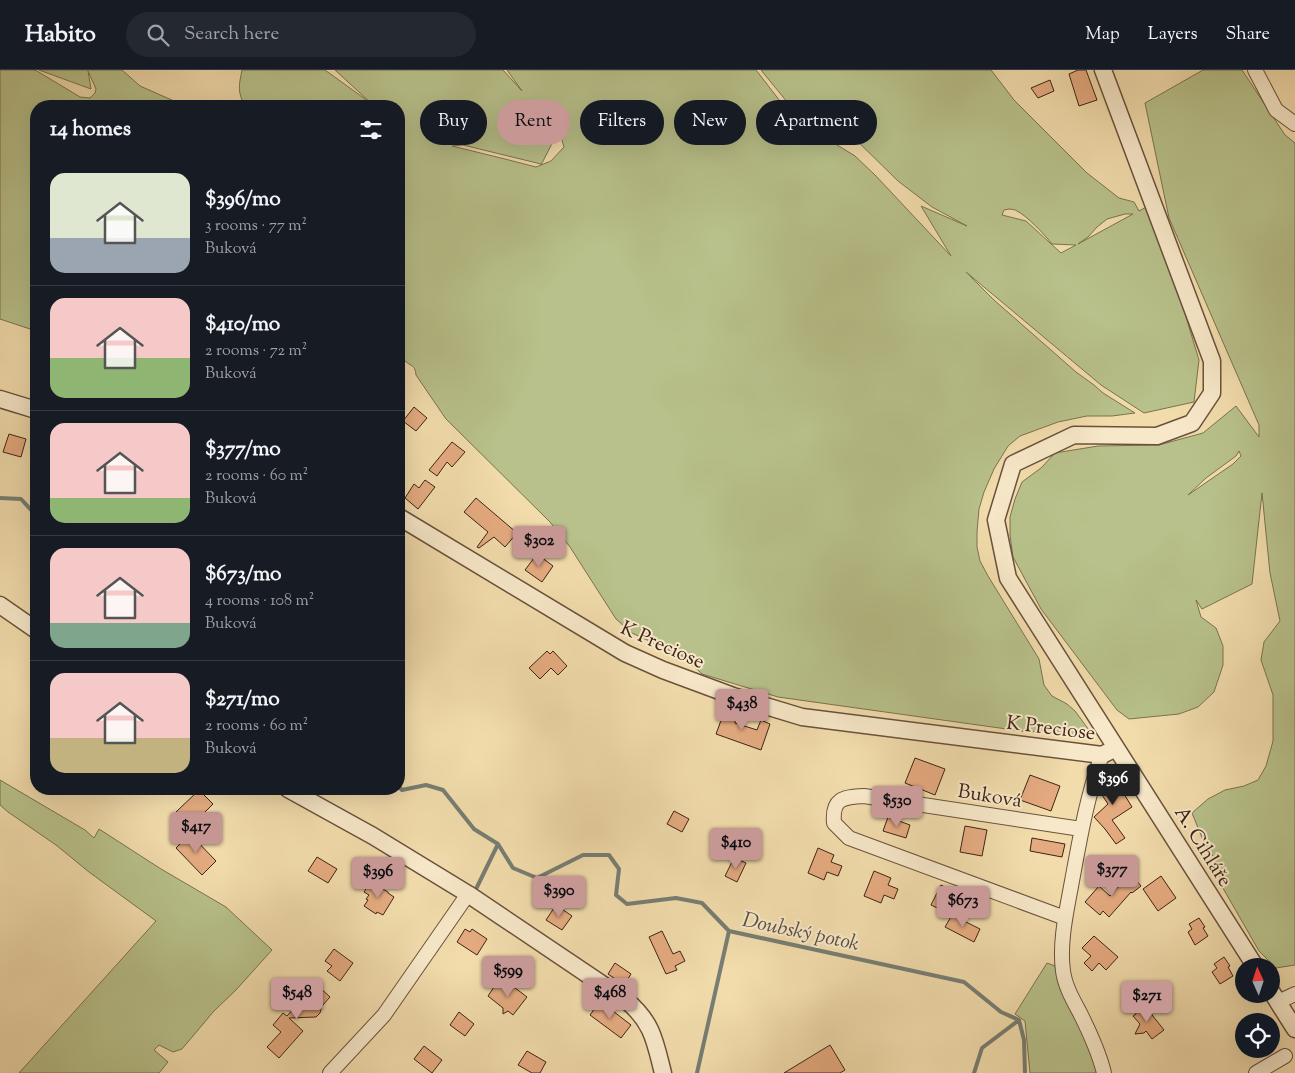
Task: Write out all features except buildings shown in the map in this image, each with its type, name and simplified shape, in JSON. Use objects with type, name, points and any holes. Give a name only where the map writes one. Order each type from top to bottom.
[{"type":"street","name":"A. Cihláře","points":[[1103,70],[1212,361],[1212,393],[1192,423],[1156,436],[1074,435],[1013,464],[996,520],[1008,578],[1109,751],[1250,958]]},
{"type":"street","points":[[1255,70],[1276,110],[1295,124]]},
{"type":"street","points":[[0,399],[30,408]]},
{"type":"street","name":"K Preciose","points":[[405,521],[625,653],[733,696],[802,717],[1109,751]]},
{"type":"street","points":[[0,605],[30,626]]},
{"type":"street","points":[[1104,1073],[1096,1046],[1071,996],[1063,972],[1062,946],[1065,918],[1081,829],[1094,777],[1109,751]]},
{"type":"street","points":[[299,795],[373,836],[468,894],[627,1001],[637,1009],[653,1034],[664,1073]]},
{"type":"street","name":"Buková","points":[[1065,918],[848,838],[834,823],[833,812],[837,803],[849,797],[864,796],[1081,829]]},
{"type":"street","points":[[330,1073],[384,1015],[468,894]]},
{"type":"street","points":[[1280,996],[1295,994]]},
{"type":"street","points":[[1279,1003],[1295,1028]]},
{"type":"street","points":[[1256,1073],[1285,1056]]},
{"type":"green space","points":[[0,70],[37,71],[80,97],[90,98],[96,89],[88,71],[91,89],[39,70],[122,70],[140,86],[172,100],[30,100],[30,329],[0,319]]},
{"type":"green space","points":[[242,70],[325,70],[366,100],[242,100],[240,92]]},
{"type":"green space","points":[[335,70],[503,70],[522,91],[507,70],[756,70],[779,100],[756,100],[756,145],[837,145],[855,156],[875,175],[951,256],[921,206],[967,226],[932,207],[898,181],[861,145],[877,145],[877,100],[786,100],[761,70],[991,70],[1014,100],[1087,173],[1119,198],[1134,202],[1139,211],[1152,204],[1199,360],[1194,402],[1144,413],[1101,385],[966,272],[994,300],[1076,372],[1103,393],[1135,413],[1112,416],[1087,416],[1058,422],[1020,436],[1008,446],[994,469],[979,509],[977,547],[980,561],[1039,659],[1044,685],[1052,696],[1075,711],[1089,730],[1088,738],[1044,731],[1028,732],[778,697],[702,674],[684,657],[632,633],[616,619],[570,547],[550,522],[446,419],[414,367],[405,361],[405,100],[368,100]],"holes":[[[463,145],[541,164],[536,167],[505,159],[452,146]],[[1012,209],[1021,213],[1036,226],[1052,244],[1076,245],[1061,253],[1026,221],[1002,215],[1004,210]],[[1125,214],[1133,214],[1078,244],[1107,219]]]},
{"type":"green space","points":[[1203,70],[1242,70],[1285,135],[1295,143],[1295,965],[1280,967],[1280,958],[1266,958],[1259,951],[1220,883],[1220,870],[1203,840],[1192,813],[1208,799],[1225,790],[1244,786],[1258,780],[1266,766],[1273,741],[1273,695],[1261,660],[1264,642],[1280,621],[1270,573],[1262,493],[1252,584],[1202,609],[1196,600],[1201,617],[1216,628],[1223,646],[1223,665],[1214,692],[1198,707],[1179,714],[1129,719],[1117,710],[1041,609],[1013,557],[1010,517],[1015,499],[1022,482],[1041,468],[1055,453],[1098,446],[1159,445],[1203,433],[1236,406],[1259,437],[1259,425],[1169,218],[1145,103]],"holes":[[[1239,451],[1241,456],[1233,464],[1188,495],[1206,478],[1236,456]]]},
{"type":"green space","points":[[0,780],[85,830],[94,838],[99,829],[161,869],[226,907],[272,950],[214,1011],[182,1049],[173,1052],[159,1045],[154,1050],[168,1062],[159,1073],[19,1073],[156,921],[0,805]]},
{"type":"green space","points":[[1047,963],[1058,967],[1089,1043],[1098,1073],[1030,1073],[1025,1021],[1015,1014]]},
{"type":"waterway","name":"Doubský potok","points":[[0,498],[21,499],[30,509]]},
{"type":"waterway","name":"Doubský potok","points":[[405,789],[426,785],[443,790],[474,829],[498,844],[513,868],[537,878],[583,855],[609,855],[619,869],[616,895],[627,904],[676,898],[702,903],[729,931],[964,982],[1001,1012],[1019,1020],[1024,1040],[1025,1073]]},
{"type":"waterway","points":[[477,887],[498,844]]},
{"type":"waterway","points":[[697,1073],[729,931]]},
{"type":"waterway","points":[[974,1073],[982,1048],[1019,1020]]}]
